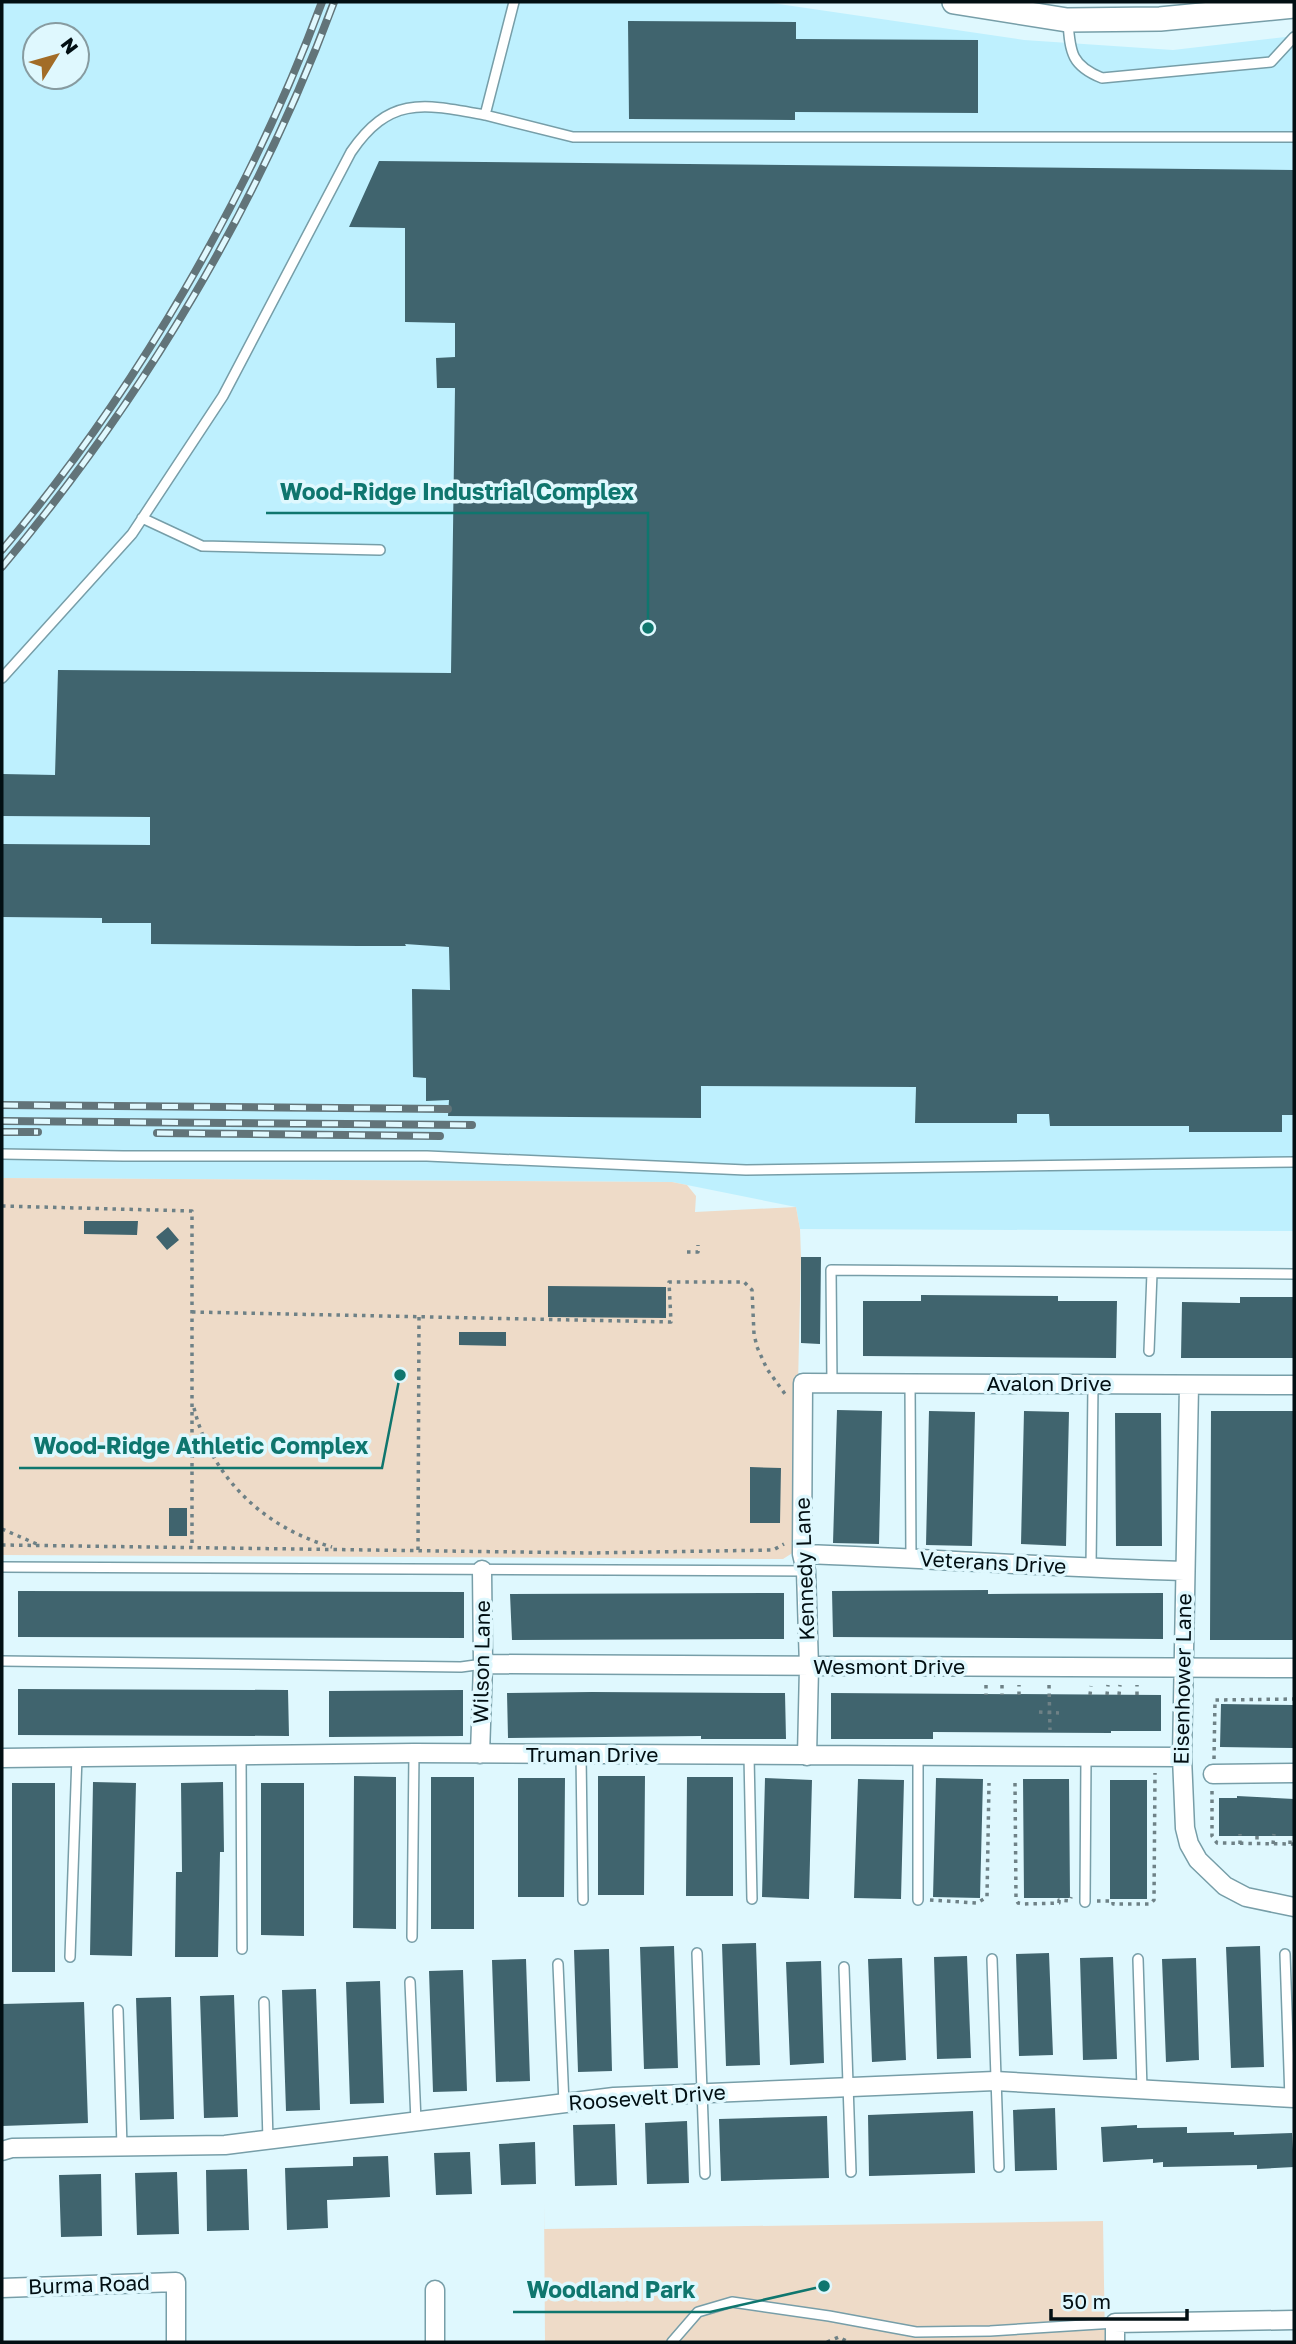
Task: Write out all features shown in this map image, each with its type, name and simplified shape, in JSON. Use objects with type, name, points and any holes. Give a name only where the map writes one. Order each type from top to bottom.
[{"type":"street","points":[[954,2],[1068,20],[1154,11],[1294,6]]},
{"type":"street","points":[[1068,20],[1096,11],[1104,2]]},
{"type":"street","name":"Avalon Drive","points":[[803,1382],[1294,1385]]},
{"type":"street","name":"Kennedy Lane","points":[[803,1382],[807,1756]]},
{"type":"street","name":"Eisenhower Lane","points":[[1189,1385],[1182,1757],[1185,1828],[1198,1860],[1225,1886],[1246,1897],[1294,1907]]},
{"type":"street","name":"Veterans Drive","points":[[804,1563],[912,1558],[1091,1569],[1184,1571]]},
{"type":"street","name":"Wilson Lane","points":[[480,1754],[482,1570]]},
{"type":"street","name":"Wesmont Drive","points":[[483,1664],[1294,1668]]},
{"type":"street","name":"Truman Drive","points":[[2,1758],[414,1753],[1182,1757]]},
{"type":"street","points":[[1213,1774],[1294,1773]]},
{"type":"street","name":"Roosevelt Drive","points":[[2,2151],[12,2148],[225,2145],[614,2098],[995,2081],[1292,2099]]},
{"type":"street","name":"Burma Road","points":[[2,2288],[176,2282],[176,2342]]},
{"type":"street","points":[[435,2290],[435,2342]]},
{"type":"street","points":[[1115,2342],[1115,2323],[1294,2320]]},
{"type":"lane","points":[[485,115],[514,2]]},
{"type":"lane","points":[[1068,20],[1070,47],[1083,70],[1102,78],[1271,62],[1294,37]]},
{"type":"lane","points":[[2,678],[132,534],[223,396],[351,152],[363,134],[392,112],[411,107],[446,108],[573,137],[1294,136]]},
{"type":"lane","points":[[142,518],[202,546],[380,550]]},
{"type":"lane","points":[[2,1154],[427,1156],[746,1170],[1294,1162]]},
{"type":"lane","points":[[832,1383],[831,1270],[1294,1274]]},
{"type":"lane","points":[[1149,1351],[1152,1273]]},
{"type":"lane","points":[[910,1383],[912,1558]]},
{"type":"lane","points":[[1091,1569],[1093,1384]]},
{"type":"lane","points":[[2,1567],[482,1570],[804,1563]]},
{"type":"lane","points":[[2,1661],[461,1667],[483,1664]]},
{"type":"lane","points":[[412,1937],[414,1753]]},
{"type":"lane","points":[[241,1755],[242,1949]]},
{"type":"lane","points":[[582,1755],[583,1899]]},
{"type":"lane","points":[[71,1957],[77,1756]]},
{"type":"lane","points":[[749,1756],[752,1899]]},
{"type":"lane","points":[[918,1756],[918,1900]]},
{"type":"lane","points":[[1085,1899],[1086,1758]]},
{"type":"lane","points":[[697,1953],[705,2174]]},
{"type":"lane","points":[[1286,1954],[1292,2099]]},
{"type":"lane","points":[[992,1959],[999,2167]]},
{"type":"lane","points":[[1138,1959],[1142,2089]]},
{"type":"lane","points":[[558,1964],[564,2104]]},
{"type":"lane","points":[[844,1968],[851,2172]]},
{"type":"lane","points":[[410,1982],[416,2121]]},
{"type":"lane","points":[[264,2002],[268,2140]]},
{"type":"lane","points":[[118,2010],[122,2147]]},
{"type":"lane","points":[[672,2342],[698,2312],[732,2302],[916,2332],[990,2331],[1115,2323]]},
{"type":"path","points":[[2,1206],[192,1211],[192,1548]]},
{"type":"path","points":[[687,1252],[698,1252],[698,1245]]},
{"type":"path","points":[[191,1312],[671,1322],[669,1282],[744,1282],[752,1290],[754,1334],[762,1359],[788,1402]]},
{"type":"path","points":[[418,1550],[419,1317]]},
{"type":"path","points":[[192,1399],[203,1436],[212,1454],[241,1493],[263,1514],[280,1525],[308,1539],[337,1548]]},
{"type":"path","points":[[2,1529],[42,1546]]},
{"type":"path","points":[[2,1545],[591,1553],[774,1550],[783,1545],[788,1536]]},
{"type":"path","points":[[986,1685],[986,1695]]},
{"type":"path","points":[[1002,1685],[1002,1695]]},
{"type":"path","points":[[1019,1685],[1019,1695]]},
{"type":"path","points":[[1049,1685],[1050,1730]]},
{"type":"path","points":[[1107,1695],[1108,1685]]},
{"type":"path","points":[[1119,1695],[1120,1685]]},
{"type":"path","points":[[1137,1685],[1137,1695]]},
{"type":"path","points":[[1090,1695],[1091,1686]]},
{"type":"path","points":[[1290,1836],[1292,1844],[1221,1844],[1212,1836],[1215,1700],[1294,1699]]},
{"type":"path","points":[[1039,1712],[1059,1713]]},
{"type":"path","points":[[1016,1783],[1018,1903],[1059,1903],[1059,1900],[1070,1900],[1070,1897],[1150,1904],[1154,1900],[1155,1771]]},
{"type":"path","points":[[918,1900],[944,1899],[944,1902],[977,1903],[987,1897],[989,1783]]},
{"type":"path","points":[[1212,1818],[1219,1818]]},
{"type":"path","points":[[1240,1834],[1240,1844]]},
{"type":"path","points":[[1273,1844],[1274,1834]]},
{"type":"path","points":[[1256,1836],[1257,1844]]},
{"type":"path","points":[[827,2342],[839,2337],[848,2342]]},
{"type":"shaded area","points":[[2,2],[765,2],[1024,40],[1173,50],[1294,36],[1294,1231],[800,1229],[796,1207],[672,1182],[2,1178]]},
{"type":"shaded area","points":[[2,1178],[672,1182],[687,1185],[696,1196],[695,1212],[796,1207],[801,1257],[794,1552],[783,1559],[2,1555]]},
{"type":"shaded area","points":[[1103,2221],[1105,2342],[545,2342],[544,2229]]},
{"type":"building","points":[[628,21],[796,22],[796,39],[978,40],[978,113],[795,112],[795,120],[629,119]]},
{"type":"building","points":[[379,161],[1294,170],[1294,1115],[1282,1115],[1282,1132],[1189,1132],[1189,1126],[1050,1126],[1049,1114],[1017,1114],[1017,1123],[915,1123],[916,1087],[701,1086],[701,1118],[448,1116],[449,1100],[426,1101],[426,1078],[413,1077],[412,989],[450,990],[449,947],[405,944],[406,946],[151,944],[151,923],[102,923],[102,918],[2,917],[2,844],[150,845],[150,817],[2,816],[2,774],[55,775],[58,670],[451,673],[455,388],[437,388],[436,358],[455,357],[455,323],[405,322],[405,228],[349,227]]},
{"type":"building","points":[[84,1221],[138,1221],[137,1235],[84,1234]]},
{"type":"building","points":[[168,1227],[179,1240],[167,1250],[156,1237]]},
{"type":"building","points":[[801,1257],[821,1257],[820,1344],[801,1343]]},
{"type":"building","points":[[548,1286],[666,1287],[666,1318],[548,1317]]},
{"type":"building","points":[[921,1295],[1058,1296],[1058,1301],[1117,1301],[1116,1358],[863,1356],[863,1301],[921,1301]]},
{"type":"building","points":[[1240,1297],[1294,1297],[1294,1358],[1181,1358],[1182,1302],[1240,1303]]},
{"type":"building","points":[[459,1332],[506,1332],[506,1346],[459,1345]]},
{"type":"building","points":[[837,1410],[882,1411],[879,1544],[833,1543]]},
{"type":"building","points":[[929,1411],[975,1412],[972,1546],[926,1545]]},
{"type":"building","points":[[1024,1411],[1069,1412],[1066,1546],[1021,1544]]},
{"type":"building","points":[[1211,1411],[1294,1411],[1294,1640],[1210,1640]]},
{"type":"building","points":[[1115,1413],[1161,1413],[1162,1546],[1116,1546]]},
{"type":"building","points":[[750,1467],[781,1468],[780,1523],[750,1523]]},
{"type":"building","points":[[169,1508],[187,1508],[187,1536],[169,1536]]},
{"type":"building","points":[[988,1590],[988,1594],[1163,1593],[1163,1639],[833,1637],[832,1591]]},
{"type":"building","points":[[18,1591],[464,1592],[464,1638],[18,1637]]},
{"type":"building","points":[[784,1593],[784,1639],[512,1640],[510,1594]]},
{"type":"building","points":[[18,1689],[288,1690],[289,1736],[18,1735]]},
{"type":"building","points":[[463,1690],[463,1736],[329,1737],[329,1691]]},
{"type":"building","points":[[507,1693],[785,1693],[786,1739],[701,1739],[701,1736],[508,1738]]},
{"type":"building","points":[[831,1693],[1161,1695],[1161,1731],[933,1732],[933,1739],[831,1739]]},
{"type":"building","points":[[1221,1704],[1294,1705],[1294,1748],[1220,1747]]},
{"type":"building","points":[[354,1776],[396,1777],[396,1929],[353,1928]]},
{"type":"building","points":[[598,1776],[645,1776],[644,1895],[598,1895]]},
{"type":"building","points":[[431,1777],[474,1777],[474,1929],[431,1929]]},
{"type":"building","points":[[687,1777],[733,1777],[733,1896],[686,1896]]},
{"type":"building","points":[[518,1778],[565,1778],[564,1897],[518,1897]]},
{"type":"building","points":[[765,1778],[812,1780],[809,1899],[762,1897]]},
{"type":"building","points":[[936,1778],[983,1779],[980,1898],[933,1897]]},
{"type":"building","points":[[858,1779],[904,1780],[901,1899],[854,1898]]},
{"type":"building","points":[[1023,1779],[1069,1779],[1070,1898],[1024,1898]]},
{"type":"building","points":[[1110,1780],[1147,1780],[1147,1899],[1110,1899]]},
{"type":"building","points":[[93,1782],[136,1783],[132,1956],[90,1955]]},
{"type":"building","points":[[223,1782],[224,1852],[220,1852],[218,1957],[175,1957],[176,1872],[182,1872],[181,1783]]},
{"type":"building","points":[[12,1783],[55,1783],[55,1972],[12,1972]]},
{"type":"building","points":[[261,1783],[304,1783],[304,1936],[261,1935]]},
{"type":"building","points":[[1237,1796],[1294,1799],[1294,1836],[1219,1836],[1219,1798]]},
{"type":"building","points":[[756,1943],[760,2065],[726,2066],[722,1944]]},
{"type":"building","points":[[674,1946],[678,2068],[644,2069],[640,1947]]},
{"type":"building","points":[[1260,1946],[1264,2067],[1231,2068],[1226,1947]]},
{"type":"building","points":[[609,1949],[612,2071],[578,2072],[574,1950]]},
{"type":"building","points":[[1049,1953],[1053,2055],[1019,2056],[1016,1954]]},
{"type":"building","points":[[967,1956],[971,2058],[937,2059],[934,1957]]},
{"type":"building","points":[[1113,1957],[1117,2059],[1083,2060],[1080,1958]]},
{"type":"building","points":[[902,1958],[906,2060],[872,2062],[868,1959]]},
{"type":"building","points":[[1196,1958],[1199,2060],[1166,2062],[1162,1959]]},
{"type":"building","points":[[526,1959],[530,2081],[496,2082],[492,1960]]},
{"type":"building","points":[[821,1961],[824,2063],[790,2065],[786,1962]]},
{"type":"building","points":[[463,1970],[467,2091],[433,2092],[429,1971]]},
{"type":"building","points":[[380,1981],[384,2103],[350,2104],[346,1982]]},
{"type":"building","points":[[316,1989],[320,2110],[286,2111],[282,1990]]},
{"type":"building","points":[[234,1995],[238,2117],[204,2118],[200,1996]]},
{"type":"building","points":[[171,1997],[174,2119],[140,2120],[136,1998]]},
{"type":"building","points":[[84,2002],[88,2123],[2,2126],[2,2004]]},
{"type":"building","points":[[1055,2108],[1057,2170],[1015,2171],[1013,2110]]},
{"type":"building","points":[[973,2111],[975,2173],[869,2176],[868,2115]]},
{"type":"building","points":[[827,2116],[829,2178],[721,2181],[719,2119]]},
{"type":"building","points":[[687,2121],[689,2183],[647,2184],[645,2123]]},
{"type":"building","points":[[615,2124],[617,2185],[575,2186],[573,2125]]},
{"type":"building","points":[[1137,2125],[1137,2128],[1187,2127],[1187,2133],[1292,2133],[1294,2167],[1163,2167],[1163,2162],[1153,2163],[1153,2159],[1103,2162],[1101,2127]]},
{"type":"building","points":[[535,2142],[536,2184],[501,2185],[499,2144]]},
{"type":"building","points":[[470,2152],[472,2194],[436,2195],[434,2153]]},
{"type":"building","points":[[388,2156],[390,2197],[327,2200],[328,2228],[287,2230],[285,2168],[353,2166],[353,2157]]},
{"type":"building","points":[[247,2169],[249,2230],[207,2231],[206,2170]]},
{"type":"building","points":[[177,2172],[179,2234],[137,2235],[135,2173]]},
{"type":"building","points":[[101,2174],[102,2236],[61,2237],[59,2175]]},
{"type":"railway","points":[[2,550],[98,426],[185,290],[261,146],[322,2]]},
{"type":"railway","points":[[2,567],[102,437],[149,369],[192,299],[270,153],[334,2]]},
{"type":"railway","points":[[2,1105],[448,1109]]},
{"type":"railway","points":[[2,1121],[472,1125]]},
{"type":"railway","points":[[2,1132],[38,1132]]},
{"type":"railway","points":[[157,1133],[440,1136]]},
{"type":"place","name":"Wood-Ridge Industrial Complex","points":[[648,628]]},
{"type":"place","name":"Wood-Ridge Athletic Complex","points":[[400,1375]]},
{"type":"place","name":"Woodland Park","points":[[824,2286]]}]
